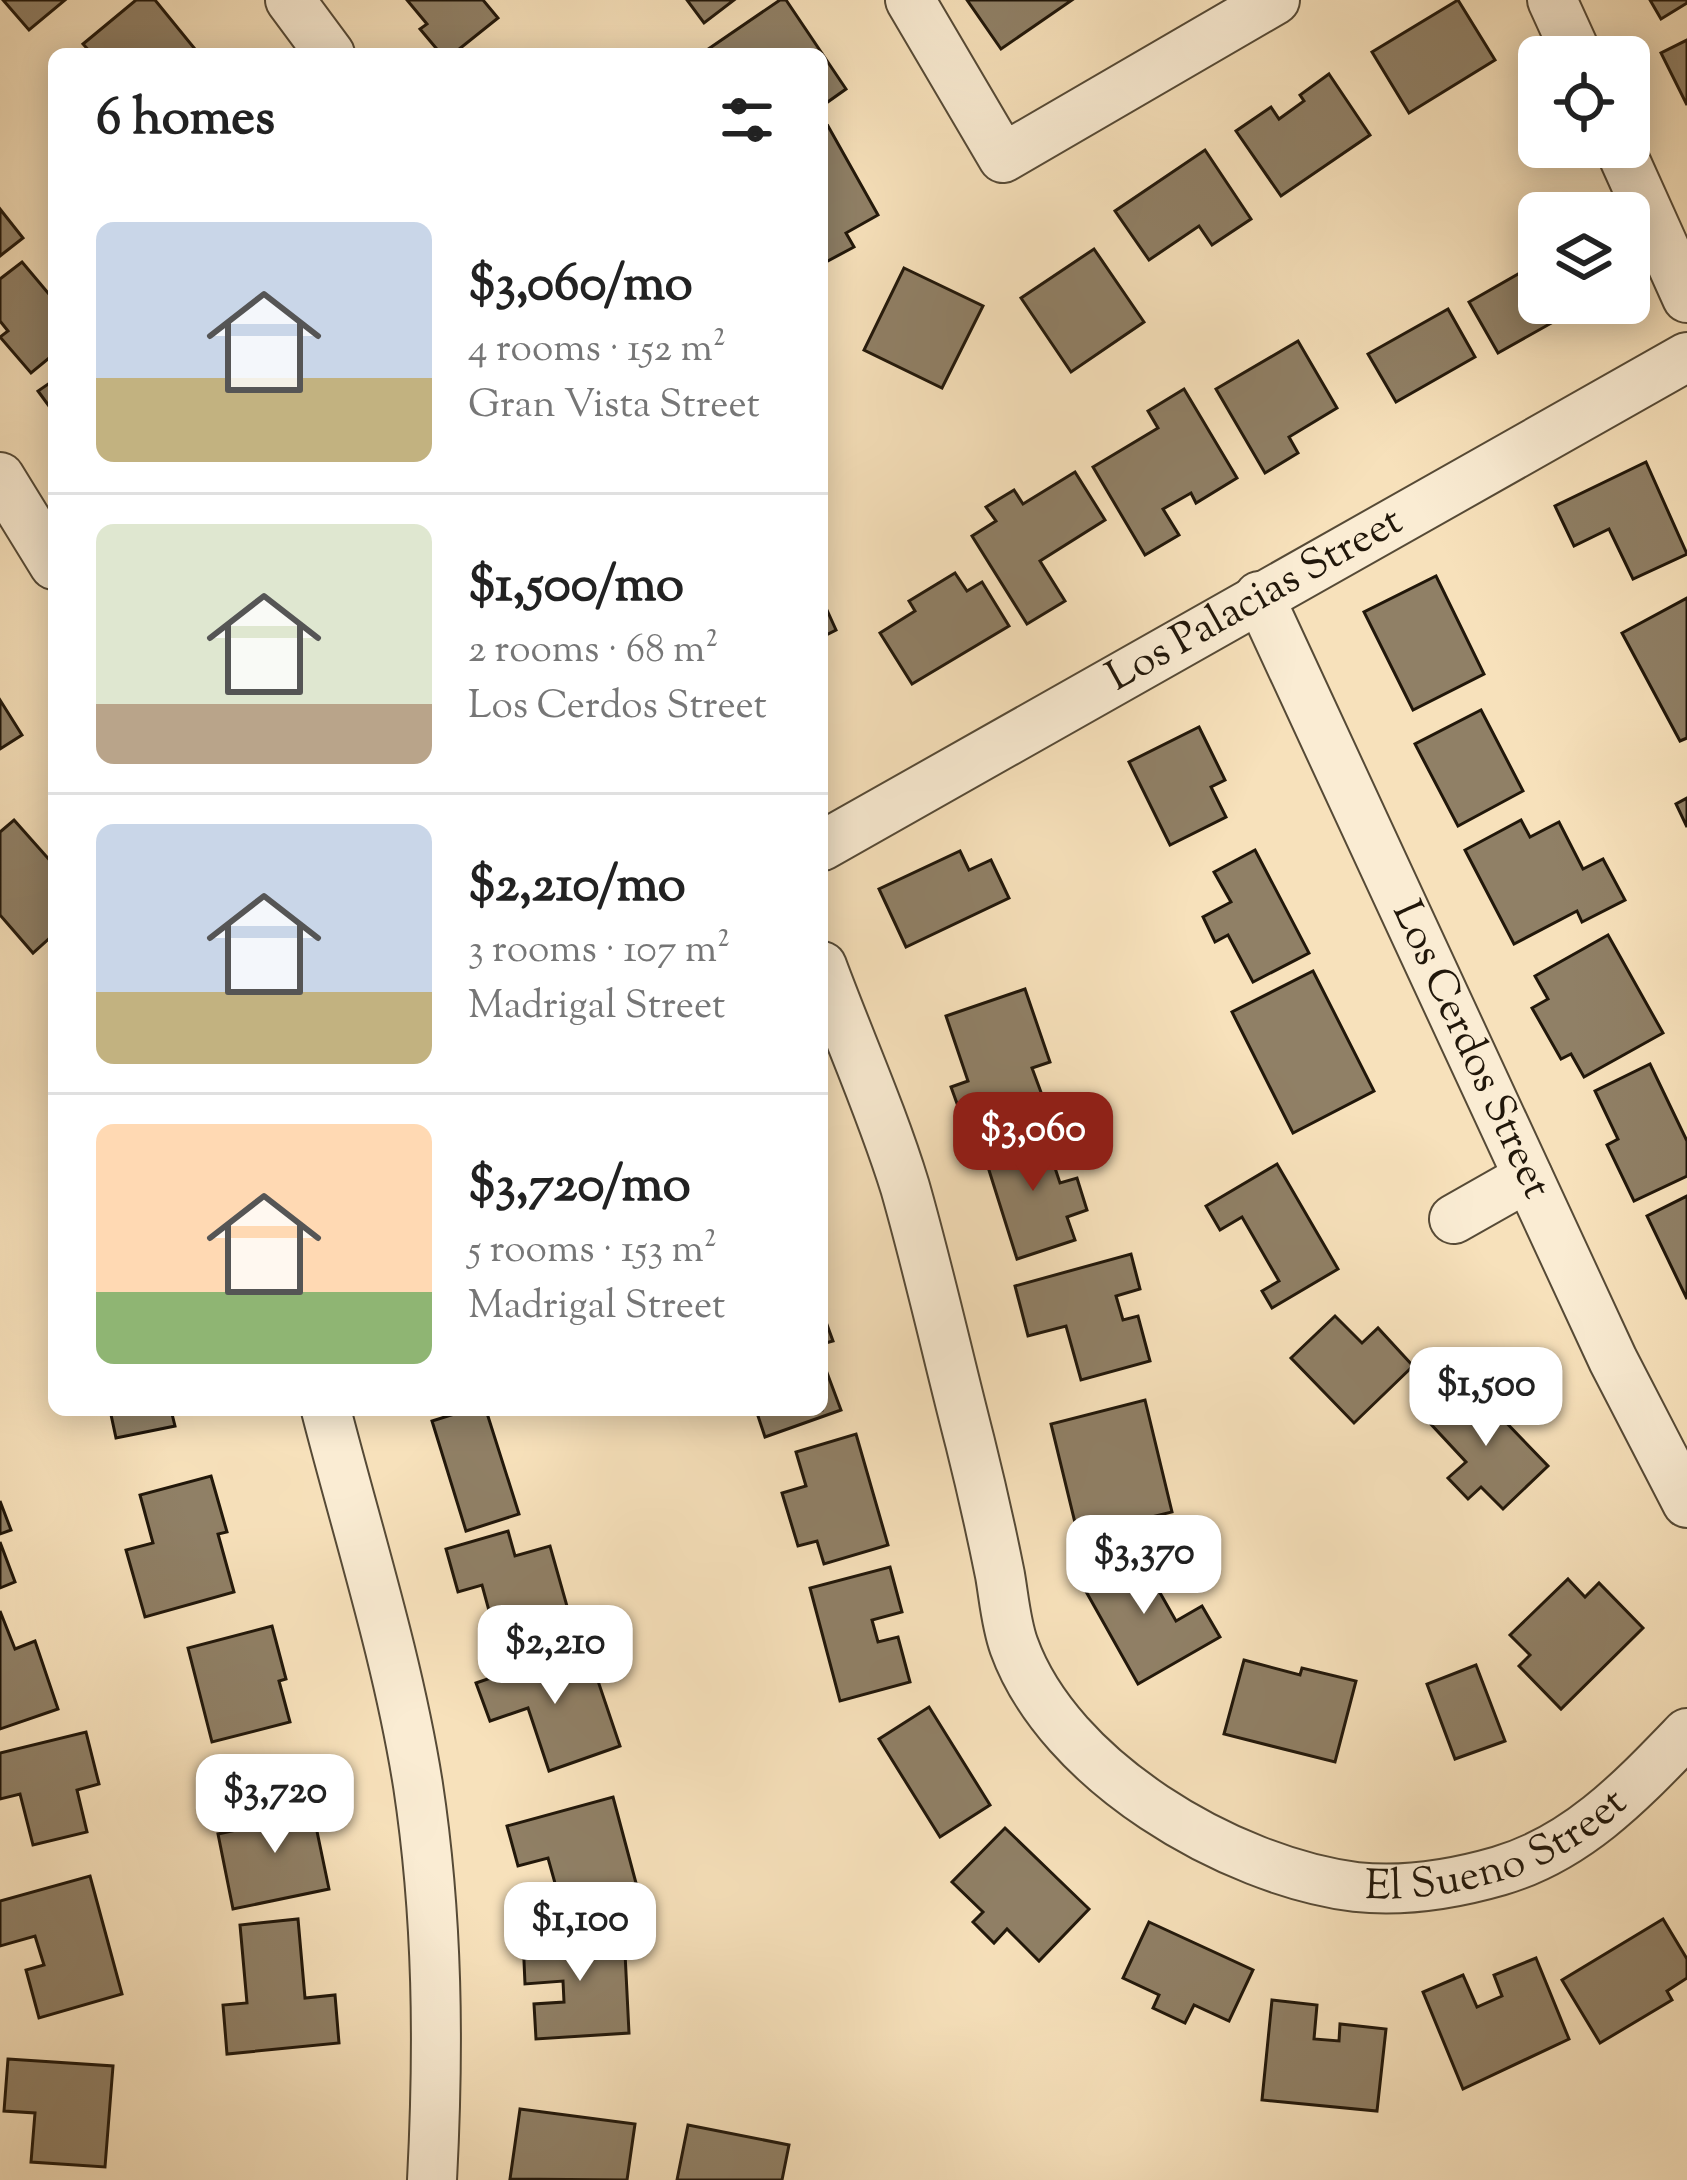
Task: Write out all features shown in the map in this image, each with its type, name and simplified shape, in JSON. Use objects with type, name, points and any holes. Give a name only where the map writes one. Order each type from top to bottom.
[{"type":"street","points":[[290,0],[326,48]]},
{"type":"street","points":[[910,0],[1003,158],[1275,0]]},
{"type":"street","points":[[1552,0],[1568,36]]},
{"type":"street","points":[[1628,168],[1687,298]]},
{"type":"street","name":"Los Palacias Street","points":[[828,843],[1687,357]]},
{"type":"street","points":[[0,477],[48,555]]},
{"type":"street","name":"Los Cerdos Street","points":[[1258,596],[1613,1360],[1687,1503]]},
{"type":"street","name":"El Sueno Street","points":[[828,982],[904,1184],[989,1517],[1014,1646],[1055,1716],[1102,1770],[1184,1825],[1274,1867],[1359,1887],[1431,1886],[1501,1870],[1567,1841],[1596,1821],[1687,1733]]},
{"type":"street","points":[[1454,1219],[1528,1177]]},
{"type":"street","points":[[327,1416],[418,1782],[436,1930],[438,2064],[432,2180]]},
{"type":"building","points":[[3,0],[65,0],[29,30]]},
{"type":"building","points":[[136,0],[155,0],[194,48],[87,48],[83,44]]},
{"type":"building","points":[[407,0],[483,0],[498,18],[460,48],[436,48],[420,29],[427,24]]},
{"type":"building","points":[[687,0],[734,0],[704,23]]},
{"type":"building","points":[[786,0],[818,48],[710,48]]},
{"type":"building","points":[[967,0],[1072,0],[1001,49]]},
{"type":"building","points":[[1458,0],[1495,60],[1409,113],[1372,52]]},
{"type":"building","points":[[1650,0],[1687,0],[1687,3],[1661,19]]},
{"type":"building","points":[[1687,40],[1687,105],[1661,53]]},
{"type":"building","points":[[828,62],[846,89],[828,102]]},
{"type":"building","points":[[1329,74],[1370,135],[1281,196],[1236,131],[1271,107],[1279,119],[1304,101],[1300,95]]},
{"type":"building","points":[[828,126],[878,215],[846,233],[854,247],[828,261]]},
{"type":"building","points":[[1205,150],[1251,219],[1212,245],[1199,226],[1149,260],[1115,211]]},
{"type":"building","points":[[0,209],[23,238],[0,256]]},
{"type":"building","points":[[1094,249],[1144,322],[1071,372],[1021,298]]},
{"type":"building","points":[[22,262],[48,293],[48,359],[31,373],[0,337],[8,331],[0,321],[0,279]]},
{"type":"building","points":[[904,268],[983,306],[942,388],[864,350]]},
{"type":"building","points":[[1518,274],[1518,324],[1550,324],[1498,353],[1469,302]]},
{"type":"building","points":[[1448,309],[1475,357],[1396,402],[1368,354]]},
{"type":"building","points":[[1298,341],[1337,408],[1289,437],[1298,453],[1265,473],[1216,389]]},
{"type":"building","points":[[48,384],[48,405],[38,391]]},
{"type":"building","points":[[1184,389],[1237,478],[1196,503],[1191,493],[1163,509],[1179,535],[1145,555],[1093,467],[1158,428],[1148,411]]},
{"type":"building","points":[[1646,462],[1687,554],[1633,579],[1609,529],[1574,546],[1555,506]]},
{"type":"building","points":[[1075,472],[1105,520],[1040,561],[1065,601],[1027,624],[972,536],[996,521],[986,507],[1014,490],[1023,504]]},
{"type":"building","points":[[955,573],[967,591],[982,582],[1009,626],[912,684],[880,633],[915,611],[909,601]]},
{"type":"building","points":[[1436,576],[1484,674],[1413,710],[1364,612]]},
{"type":"building","points":[[1687,598],[1687,738],[1680,741],[1622,633]]},
{"type":"building","points":[[0,700],[22,735],[0,749]]},
{"type":"building","points":[[1481,710],[1523,791],[1458,826],[1415,744]]},
{"type":"building","points":[[1199,727],[1225,780],[1211,787],[1226,817],[1170,845],[1129,762]]},
{"type":"building","points":[[1687,798],[1687,827],[1676,804]]},
{"type":"building","points":[[14,820],[48,858],[48,939],[33,953],[0,915],[0,832]]},
{"type":"building","points":[[1521,820],[1530,837],[1559,822],[1583,869],[1603,859],[1625,900],[1582,922],[1577,911],[1514,944],[1465,850]]},
{"type":"building","points":[[1255,850],[1309,953],[1253,982],[1228,935],[1215,942],[1203,917],[1231,902],[1214,872]]},
{"type":"building","points":[[960,851],[969,870],[991,860],[1009,898],[906,947],[879,889]]},
{"type":"building","points":[[1608,935],[1663,1033],[1584,1077],[1571,1054],[1561,1059],[1532,1008],[1548,999],[1535,976]]},
{"type":"building","points":[[1313,971],[1374,1091],[1293,1133],[1232,1012]]},
{"type":"building","points":[[1025,989],[1050,1062],[1032,1068],[1045,1103],[967,1131],[951,1087],[968,1081],[946,1016]]},
{"type":"building","points":[[1650,1064],[1687,1141],[1687,1176],[1634,1201],[1607,1145],[1618,1139],[1595,1091]]},
{"type":"building","points":[[1042,1129],[1060,1183],[1077,1178],[1087,1210],[1067,1217],[1075,1240],[1017,1259],[982,1148]]},
{"type":"building","points":[[1277,1164],[1338,1269],[1272,1308],[1262,1291],[1279,1281],[1242,1217],[1220,1230],[1206,1206]]},
{"type":"building","points":[[1687,1196],[1687,1299],[1647,1216]]},
{"type":"building","points":[[1131,1254],[1140,1289],[1116,1296],[1123,1320],[1138,1316],[1150,1361],[1081,1380],[1066,1326],[1028,1336],[1015,1286]]},
{"type":"building","points":[[1335,1316],[1362,1343],[1378,1328],[1413,1366],[1354,1423],[1291,1358]]},
{"type":"building","points":[[828,1375],[841,1410],[828,1415]]},
{"type":"building","points":[[1468,1383],[1548,1466],[1503,1509],[1481,1487],[1468,1499],[1448,1478],[1466,1462],[1428,1421]]},
{"type":"building","points":[[1145,1400],[1172,1512],[1078,1535],[1051,1424]]},
{"type":"building","points":[[111,1416],[172,1416],[175,1426],[116,1438]]},
{"type":"building","points":[[488,1416],[519,1514],[466,1531],[432,1421]]},
{"type":"building","points":[[758,1416],[824,1416],[765,1437]]},
{"type":"building","points":[[856,1434],[888,1545],[824,1564],[817,1541],[798,1546],[782,1493],[806,1486],[796,1452]]},
{"type":"building","points":[[211,1476],[227,1532],[218,1534],[234,1592],[145,1617],[126,1550],[153,1543],[140,1495]]},
{"type":"building","points":[[0,1501],[11,1530],[0,1534]]},
{"type":"building","points":[[508,1531],[515,1556],[550,1546],[576,1638],[502,1658],[482,1585],[458,1592],[446,1549]]},
{"type":"building","points":[[0,1542],[15,1582],[0,1588]]},
{"type":"building","points":[[1134,1547],[1176,1621],[1202,1606],[1220,1637],[1138,1684],[1079,1579]]},
{"type":"building","points":[[890,1567],[902,1612],[872,1620],[878,1642],[898,1637],[910,1682],[840,1701],[810,1588]]},
{"type":"building","points":[[1568,1579],[1585,1597],[1599,1583],[1643,1628],[1561,1709],[1519,1666],[1530,1655],[1510,1635]]},
{"type":"building","points":[[0,1611],[15,1649],[35,1641],[58,1709],[0,1729]]},
{"type":"building","points":[[272,1626],[286,1679],[279,1681],[290,1722],[212,1742],[188,1648]]},
{"type":"building","points":[[576,1649],[586,1678],[596,1675],[620,1746],[549,1771],[528,1708],[490,1721],[476,1683]]},
{"type":"building","points":[[1244,1660],[1300,1675],[1302,1668],[1356,1681],[1335,1762],[1224,1734]]},
{"type":"building","points":[[1476,1665],[1505,1741],[1455,1759],[1427,1684]]},
{"type":"building","points":[[929,1707],[990,1805],[940,1837],[879,1739]]},
{"type":"building","points":[[86,1732],[99,1784],[77,1790],[87,1832],[33,1845],[20,1794],[0,1799],[0,1753]]},
{"type":"building","points":[[309,1793],[329,1889],[233,1909],[218,1834],[273,1822],[269,1802]]},
{"type":"building","points":[[613,1797],[640,1898],[565,1919],[548,1858],[518,1866],[507,1826]]},
{"type":"building","points":[[1005,1828],[1089,1909],[1039,1961],[1007,1929],[994,1943],[973,1922],[983,1912],[952,1882]]},
{"type":"building","points":[[90,1876],[122,1994],[39,2018],[26,1970],[44,1965],[35,1936],[0,1946],[0,1901]]},
{"type":"building","points":[[298,1919],[305,1998],[335,1995],[339,2043],[227,2054],[223,2005],[247,2003],[240,1925]]},
{"type":"building","points":[[1663,1919],[1687,1959],[1687,1978],[1667,1991],[1672,2000],[1600,2043],[1562,1980]]},
{"type":"building","points":[[1149,1922],[1253,1970],[1229,2021],[1194,2005],[1185,2023],[1153,2008],[1159,1995],[1123,1978]]},
{"type":"building","points":[[624,1933],[629,2033],[536,2039],[534,2004],[564,2002],[563,1981],[525,1984],[523,1938]]},
{"type":"building","points":[[1536,1958],[1569,2039],[1463,2089],[1423,1992],[1463,1975],[1477,2007],[1502,1996],[1494,1975]]},
{"type":"building","points":[[1272,2000],[1317,2005],[1314,2039],[1339,2041],[1340,2024],[1386,2029],[1377,2111],[1262,2100]]},
{"type":"building","points":[[8,2059],[113,2066],[105,2167],[31,2162],[35,2113],[4,2111]]},
{"type":"building","points":[[520,2109],[635,2124],[627,2180],[510,2179]]},
{"type":"building","points":[[688,2125],[789,2145],[782,2180],[677,2180]]}]
